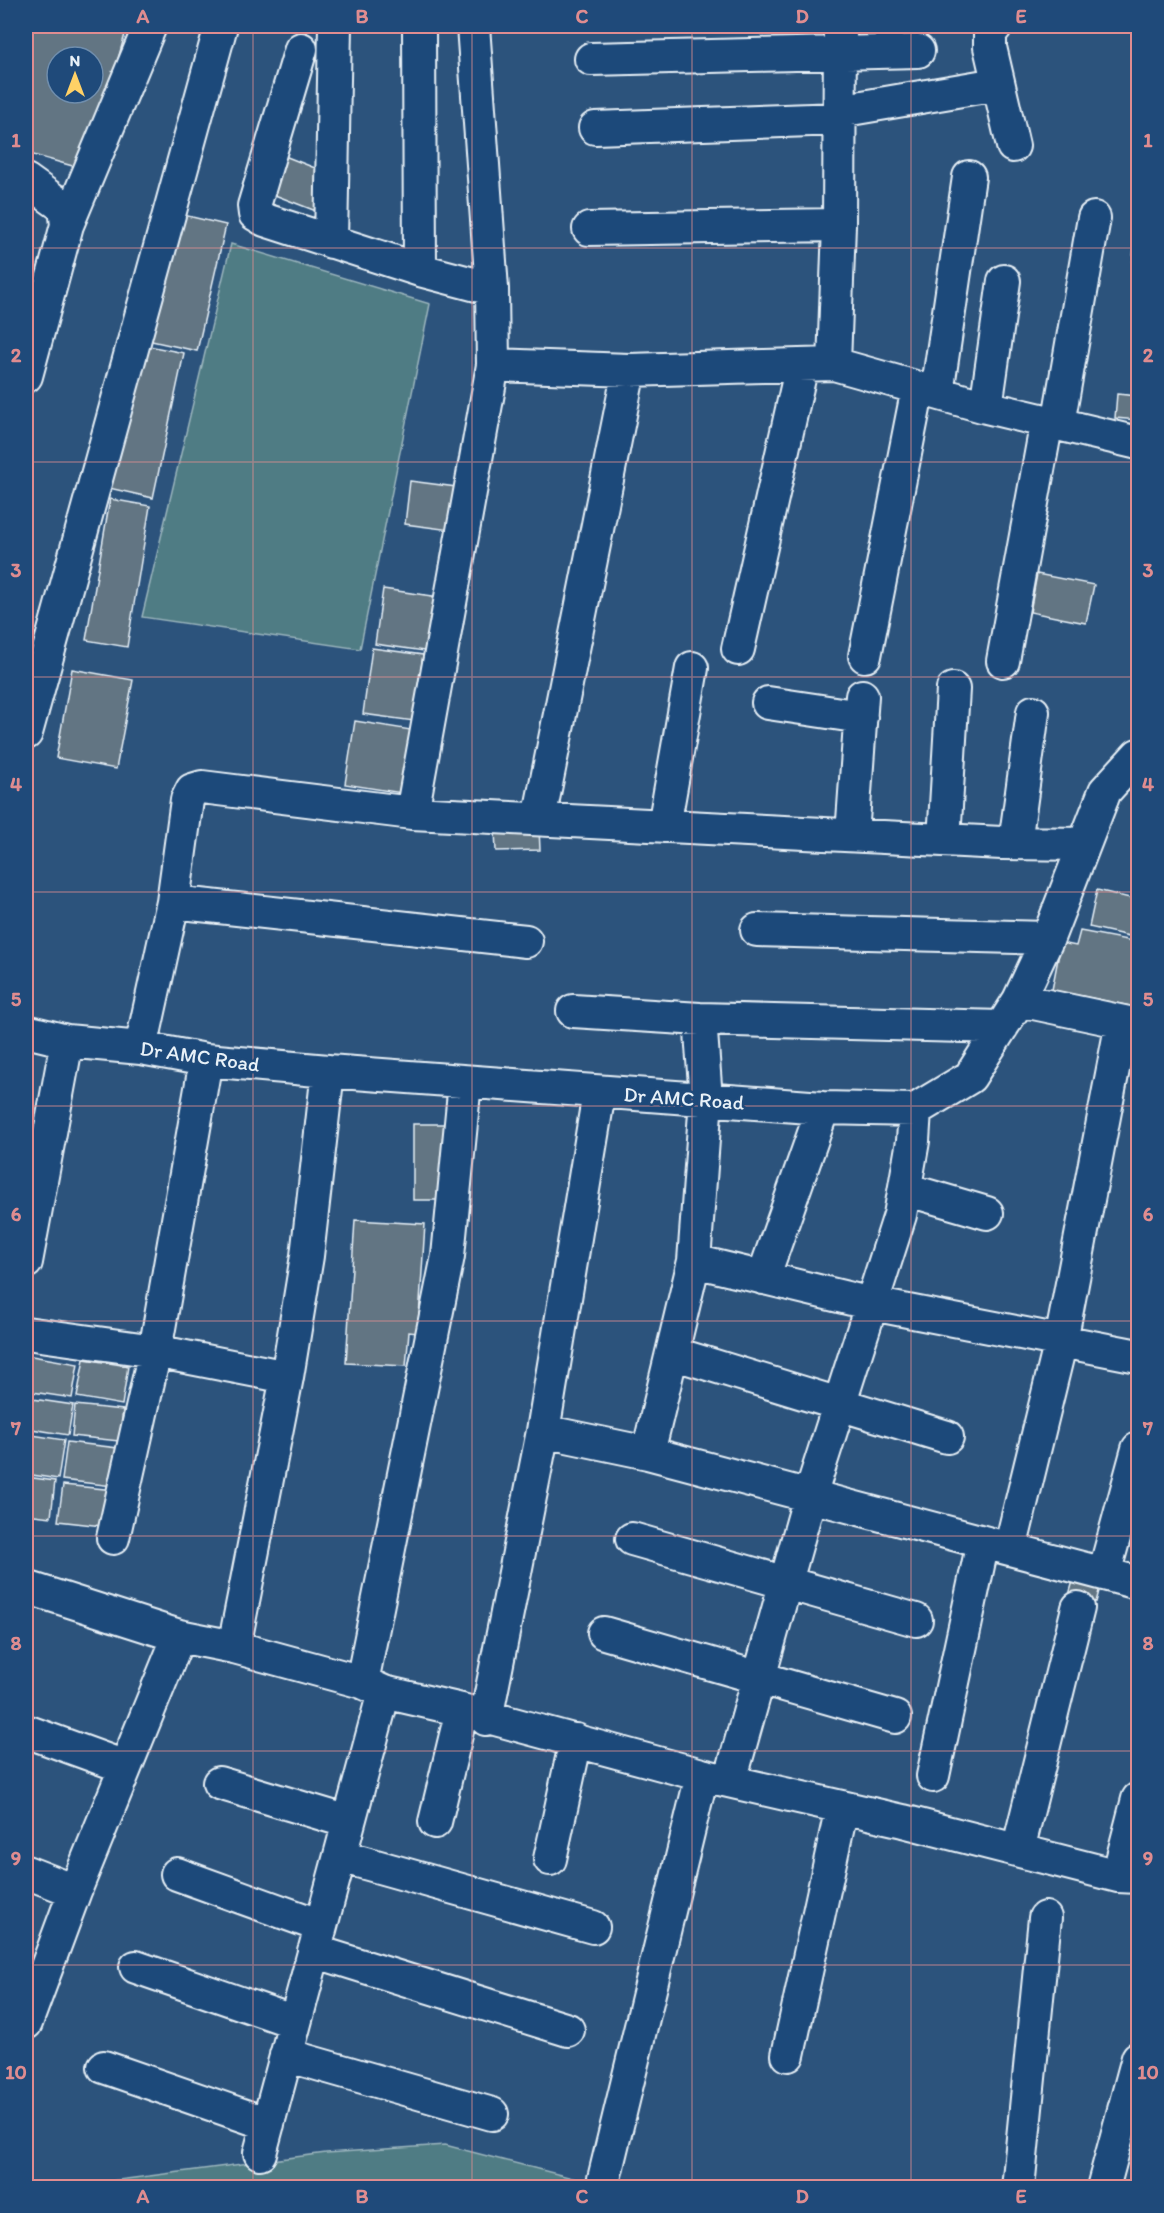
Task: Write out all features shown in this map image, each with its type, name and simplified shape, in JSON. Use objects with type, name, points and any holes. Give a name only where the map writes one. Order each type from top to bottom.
[{"type":"street","points":[[26,376],[67,225],[150,26]]},
{"type":"street","points":[[26,733],[221,26]]},
{"type":"street","points":[[331,242],[335,26]]},
{"type":"street","points":[[419,26],[420,270]]},
{"type":"street","points":[[412,813],[492,365],[492,289],[473,26]]},
{"type":"street","points":[[996,26],[990,33],[990,47],[1013,146]]},
{"type":"street","points":[[834,364],[839,225],[839,40]]},
{"type":"street","points":[[591,59],[839,40],[918,51]]},
{"type":"street","points":[[301,49],[254,211],[265,220],[331,242],[420,270],[492,289]]},
{"type":"street","points":[[596,128],[839,115],[997,84]]},
{"type":"street","points":[[865,656],[928,390],[969,177]]},
{"type":"street","points":[[26,180],[65,208],[67,225]]},
{"type":"street","points":[[1003,661],[1095,218]]},
{"type":"street","points":[[589,229],[839,225]]},
{"type":"street","points":[[986,407],[1004,281]]},
{"type":"street","points":[[492,365],[629,370],[834,364],[986,407],[1138,443]]},
{"type":"street","points":[[738,648],[802,366]]},
{"type":"street","points":[[539,819],[629,370]]},
{"type":"street","points":[[664,826],[692,668]]},
{"type":"street","points":[[944,840],[953,689]]},
{"type":"street","points":[[768,703],[861,707],[852,835]]},
{"type":"street","points":[[1015,843],[1033,712]]},
{"type":"street","points":[[603,2183],[716,1778],[760,1679],[810,1496],[900,1215],[913,1141],[915,1110],[970,1077],[1019,1000],[1048,938],[1105,791],[1138,754]]},
{"type":"street","points":[[141,1048],[173,902],[187,800],[192,790],[202,787],[412,813],[944,840],[1084,844]]},
{"type":"street","points":[[173,902],[526,941]]},
{"type":"street","points":[[757,930],[1048,938]]},
{"type":"street","points":[[933,1776],[996,1545],[1061,1341],[1130,1024],[1019,1000]]},
{"type":"street","points":[[573,1011],[700,1019],[1002,1027]]},
{"type":"street","points":[[648,1453],[694,1261],[706,1099],[700,1019]]},
{"type":"street","name":"Dr AMC Road","points":[[26,1030],[67,1041],[141,1048],[206,1060],[328,1071],[823,1108],[915,1110]]},
{"type":"street","points":[[26,1262],[67,1041]]},
{"type":"street","points":[[112,1538],[155,1351],[206,1060]]},
{"type":"street","points":[[234,1647],[248,1586],[307,1256],[328,1071]]},
{"type":"street","points":[[104,2067],[264,2139],[349,1822],[448,1256],[465,1082]]},
{"type":"street","points":[[435,1822],[474,1714],[543,1431],[599,1093]]},
{"type":"street","points":[[763,1278],[823,1108]]},
{"type":"street","points":[[905,1189],[987,1213]]},
{"type":"street","points":[[694,1261],[872,1304],[1138,1356]]},
{"type":"street","points":[[26,1333],[155,1351],[287,1377]]},
{"type":"street","points":[[672,1353],[947,1437]]},
{"type":"street","points":[[543,1431],[648,1453],[1138,1583]]},
{"type":"street","points":[[1104,1574],[1138,1449]]},
{"type":"street","points":[[632,1539],[916,1620]]},
{"type":"street","points":[[26,1587],[179,1636],[234,1647],[373,1687],[716,1778],[1128,1876],[1138,1799]]},
{"type":"street","points":[[1018,1850],[1078,1608]]},
{"type":"street","points":[[603,1633],[895,1717]]},
{"type":"street","points":[[27,2018],[75,1891],[179,1636]]},
{"type":"street","points":[[26,1731],[125,1767]]},
{"type":"street","points":[[550,1859],[576,1740]]},
{"type":"street","points":[[219,1784],[349,1822]]},
{"type":"street","points":[[788,2055],[842,1807]]},
{"type":"street","points":[[340,1856],[593,1927]]},
{"type":"street","points":[[26,1872],[75,1891]]},
{"type":"street","points":[[177,1874],[318,1939],[568,2030]]},
{"type":"street","points":[[1018,2187],[1045,1918]]},
{"type":"street","points":[[136,1967],[295,2022]]},
{"type":"street","points":[[286,2055],[492,2114]]},
{"type":"street","points":[[1103,2187],[1138,2058]]},
{"type":"green space","points":[[231,244],[430,304],[360,649],[142,617]]},
{"type":"green space","points":[[445,2145],[607,2187],[57,2188],[326,2153]]},
{"type":"building","points":[[26,26],[127,27],[87,170],[26,153]]},
{"type":"building","points":[[277,153],[330,174],[316,211],[262,190]]},
{"type":"building","points":[[1138,203],[1138,269],[1132,268]]},
{"type":"building","points":[[175,213],[226,225],[197,351],[147,340]]},
{"type":"building","points":[[139,344],[184,353],[153,498],[109,488]]},
{"type":"building","points":[[1117,394],[1138,396],[1138,420],[1115,418]]},
{"type":"building","points":[[410,481],[464,488],[458,531],[405,524]]},
{"type":"building","points":[[110,499],[150,506],[127,647],[86,640]]},
{"type":"building","points":[[1037,574],[1094,585],[1086,623],[1030,612]]},
{"type":"building","points":[[383,589],[439,597],[431,652],[375,644]]},
{"type":"building","points":[[26,631],[46,637],[26,706]]},
{"type":"building","points":[[372,648],[423,655],[414,721],[363,714]]},
{"type":"building","points":[[72,669],[133,680],[116,769],[56,758]]},
{"type":"building","points":[[355,721],[411,730],[402,793],[345,784]]},
{"type":"building","points":[[539,828],[540,850],[496,851],[495,830]]},
{"type":"building","points":[[1097,890],[1138,900],[1138,938],[1089,927]]},
{"type":"building","points":[[1080,931],[1138,942],[1138,990],[1135,1007],[1052,990],[1061,943],[1076,946]]},
{"type":"building","points":[[413,1124],[444,1124],[444,1200],[413,1200]]},
{"type":"building","points":[[355,1220],[425,1224],[418,1333],[409,1332],[406,1366],[346,1363]]},
{"type":"building","points":[[26,1355],[78,1364],[72,1398],[26,1391]]},
{"type":"building","points":[[84,1359],[128,1366],[122,1405],[77,1397]]},
{"type":"building","points":[[26,1398],[73,1405],[68,1435],[26,1428]]},
{"type":"building","points":[[75,1405],[123,1410],[119,1441],[72,1436]]},
{"type":"building","points":[[26,1434],[64,1440],[58,1479],[26,1474]]},
{"type":"building","points":[[67,1442],[118,1448],[113,1486],[62,1480]]},
{"type":"building","points":[[26,1477],[55,1481],[51,1517],[26,1514]]},
{"type":"building","points":[[63,1485],[115,1490],[111,1527],[58,1521]]},
{"type":"building","points":[[1075,1574],[1102,1580],[1096,1602],[1069,1595]]}]
